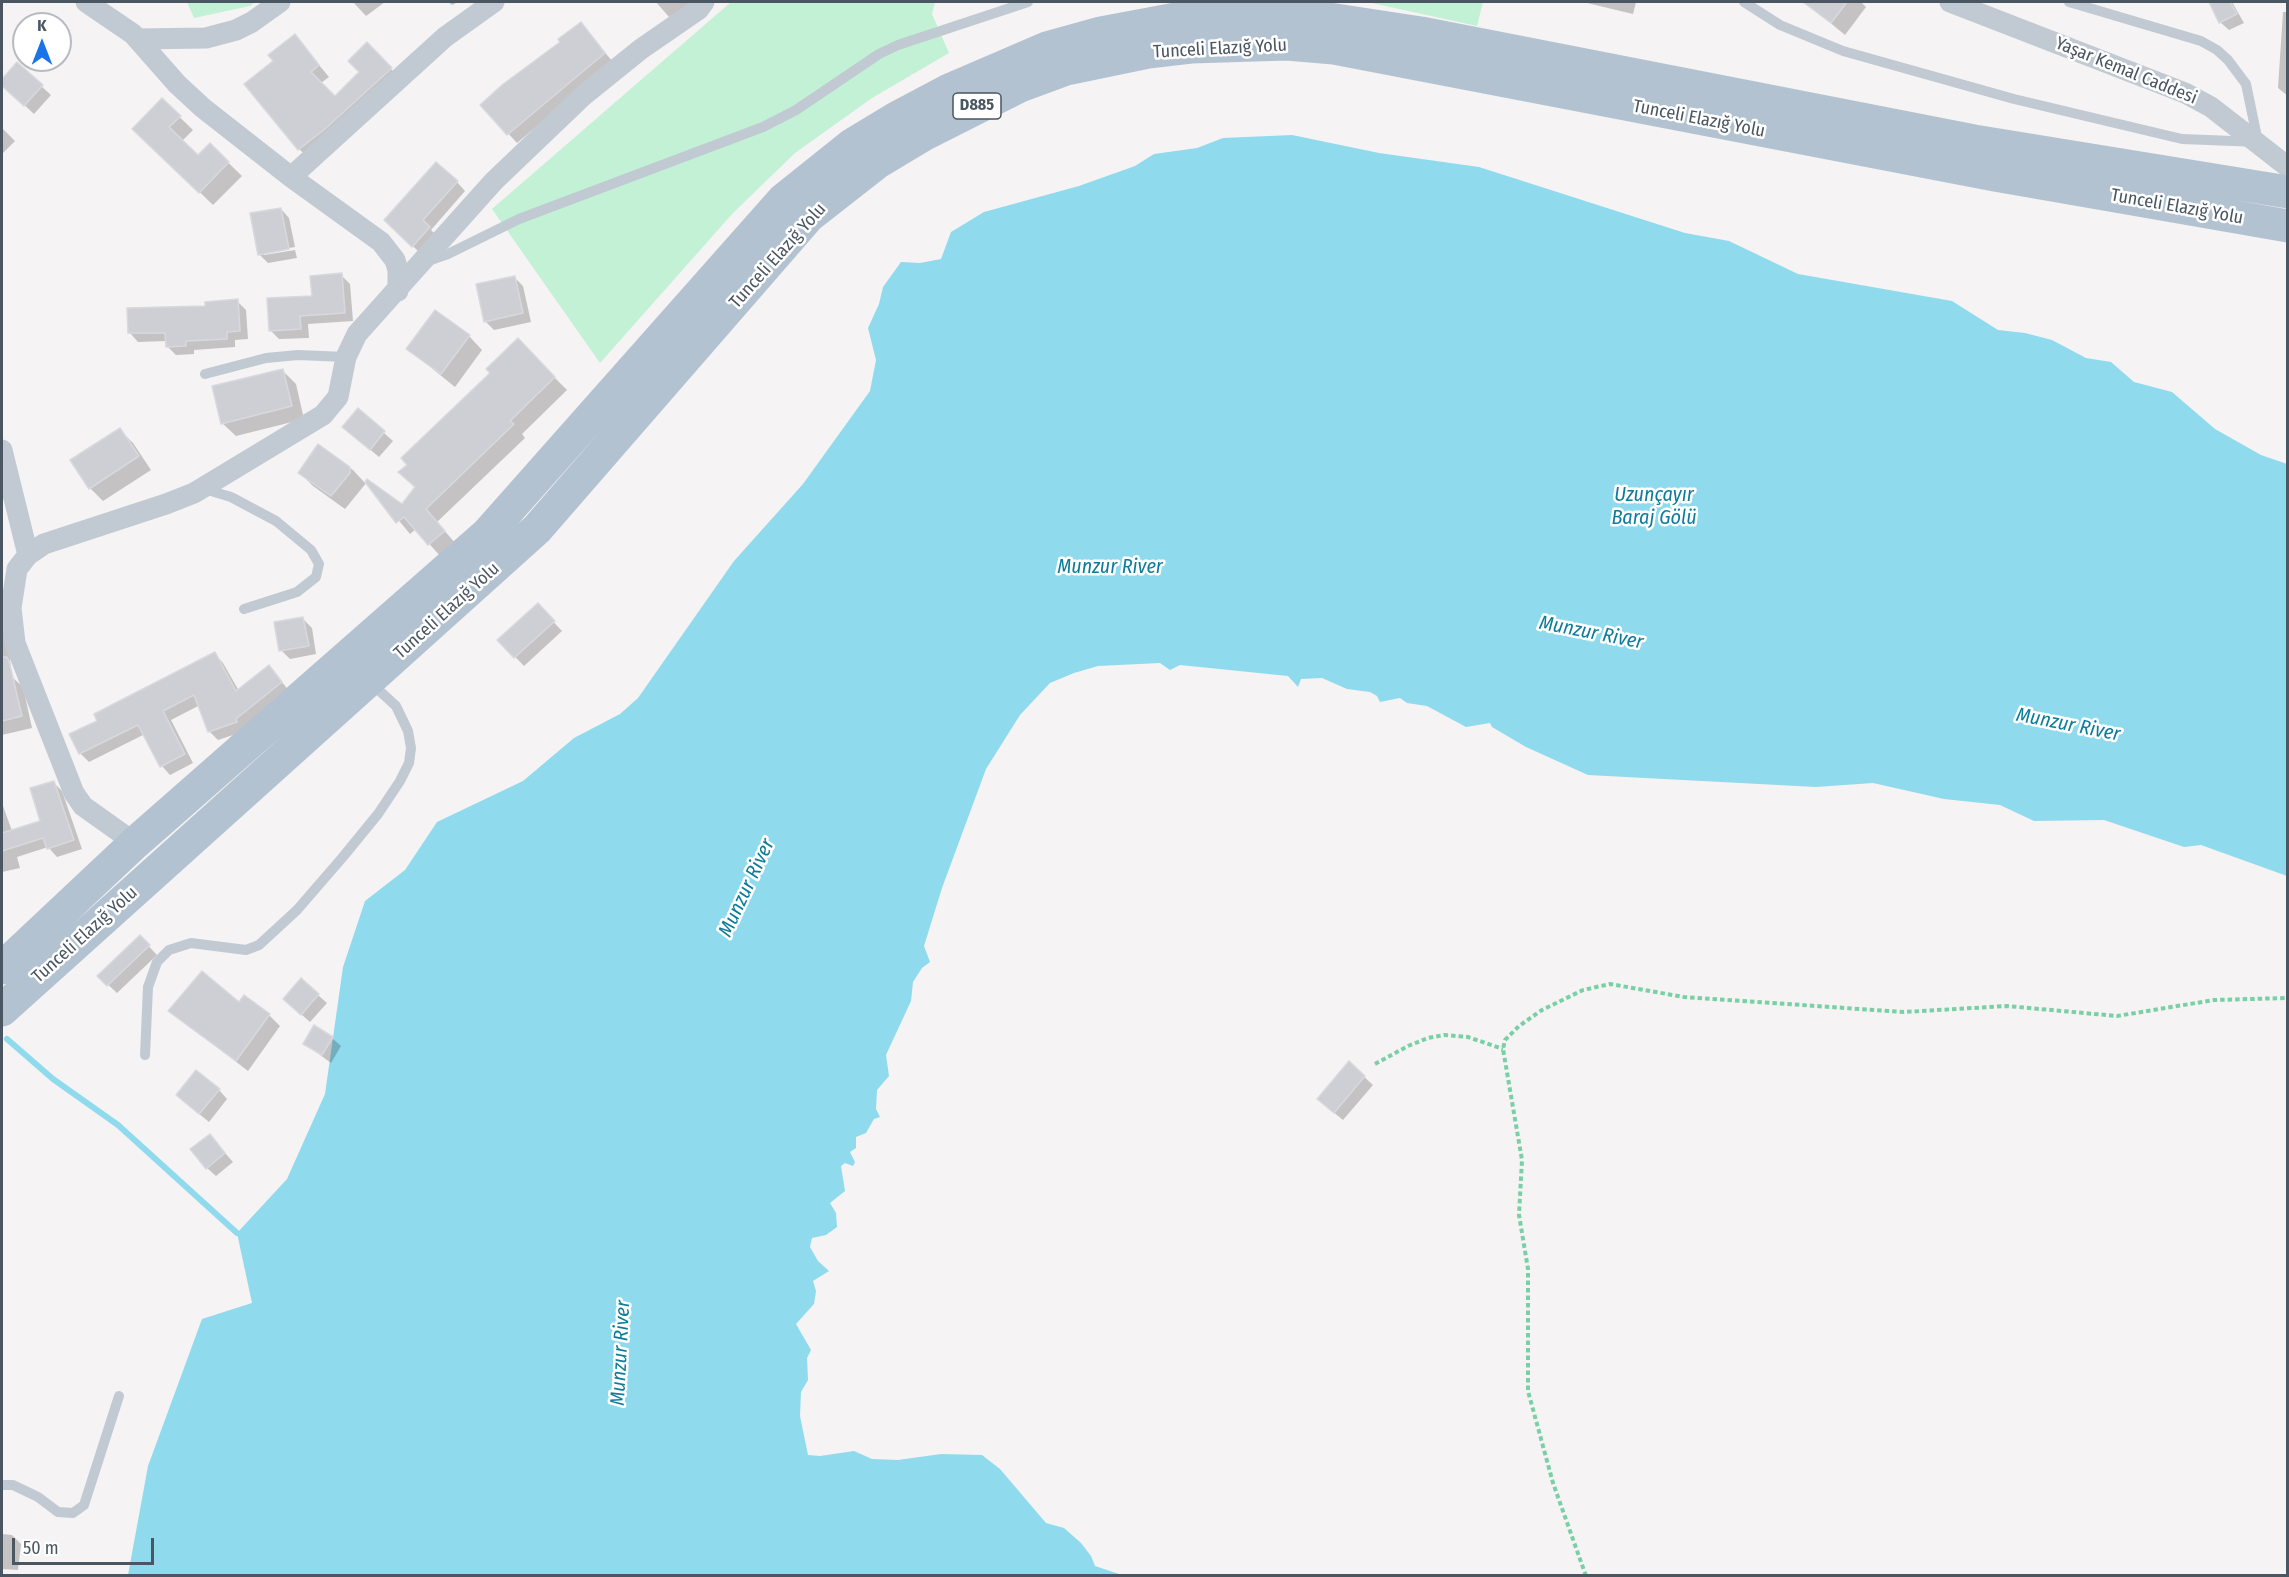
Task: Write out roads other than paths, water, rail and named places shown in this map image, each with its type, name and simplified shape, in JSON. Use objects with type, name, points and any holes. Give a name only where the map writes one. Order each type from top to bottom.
[{"type":"main road","name":"Tunceli Elazığ Yolu","points":[[2,968],[135,843],[486,534],[524,495],[752,232],[783,200],[822,166],[853,144],[946,91],[1047,48],[1215,8],[1240,13],[1296,14],[1352,21],[1974,141],[2288,192]]},
{"type":"main road","name":"Tunceli Elazığ Yolu","points":[[2,1010],[537,529],[809,216],[878,162],[922,135],[1020,86],[1066,69],[1148,52],[1191,47],[1287,44],[1334,48],[1995,175],[2288,226]]},
{"type":"street","points":[[86,2],[120,23],[177,84],[291,177],[381,242],[398,270],[398,291]]},
{"type":"street","points":[[137,39],[206,38],[236,30],[252,22],[280,2]]},
{"type":"street","points":[[291,177],[445,37],[494,2]]},
{"type":"street","points":[[15,566],[44,544],[166,504],[201,488],[331,409],[340,393],[346,357],[357,334],[423,263],[476,200],[547,129],[603,79],[699,9],[704,2]]},
{"type":"street","name":"Yaşar Kemal Caddesi","points":[[1950,2],[2185,93],[2211,107],[2288,167]]},
{"type":"street","points":[[2,450],[15,566],[11,608],[15,643],[70,783],[83,806],[135,843]]},
{"type":"lane","points":[[423,263],[448,254],[519,219],[763,127],[796,110],[879,54],[898,45],[1028,2]]},
{"type":"lane","points":[[1744,2],[1780,26],[1843,51],[2014,99],[2182,139],[2258,142],[2246,84],[2228,60],[2217,50],[2201,41],[2069,2]]},
{"type":"lane","points":[[205,374],[266,358],[298,355],[346,357]]},
{"type":"lane","points":[[201,488],[231,497],[276,521],[311,550],[320,564],[316,577],[297,592],[244,609]]},
{"type":"lane","points":[[145,1055],[148,987],[157,962],[169,950],[191,943],[237,950],[246,950],[259,945],[297,910],[378,814],[400,781],[409,763],[411,748],[408,730],[396,706],[369,680]]},
{"type":"lane","points":[[2,1485],[13,1485],[38,1497],[58,1512],[73,1513],[84,1505],[119,1396]]},
{"type":"water","name":"Uzunçayır Baraj Gölü","points":[[1292,135],[1379,153],[1479,167],[1685,233],[1729,241],[1798,274],[1952,301],[1998,330],[2025,333],[2052,340],[2086,358],[2111,362],[2134,382],[2172,392],[2215,429],[2261,455],[2287,464],[2287,876],[2201,845],[2184,847],[2104,820],[2034,821],[2000,805],[1944,799],[1873,783],[1816,787],[1588,775],[1526,747],[1492,727],[1490,723],[1466,727],[1427,706],[1407,703],[1400,698],[1380,702],[1377,696],[1370,692],[1347,689],[1322,678],[1301,679],[1298,687],[1288,676],[1180,665],[1170,670],[1160,663],[1098,666],[1074,673],[1050,683],[1020,715],[986,769],[942,888],[924,946],[930,962],[922,968],[913,982],[911,1001],[886,1055],[889,1076],[877,1090],[876,1109],[880,1117],[874,1119],[866,1133],[856,1137],[856,1148],[850,1152],[855,1162],[853,1166],[845,1163],[841,1166],[845,1191],[830,1203],[836,1213],[837,1227],[826,1235],[812,1238],[810,1247],[818,1261],[829,1271],[813,1281],[816,1291],[814,1304],[796,1324],[811,1350],[807,1358],[808,1380],[801,1392],[800,1416],[808,1455],[820,1456],[854,1451],[872,1459],[898,1460],[941,1454],[982,1455],[1000,1469],[1046,1523],[1064,1528],[1081,1543],[1095,1566],[1122,1575],[128,1575],[148,1466],[202,1319],[252,1303],[237,1233],[287,1179],[325,1094],[343,967],[365,901],[405,870],[437,822],[523,781],[574,738],[620,714],[638,698],[734,561],[803,484],[870,391],[876,360],[868,328],[879,304],[883,287],[901,262],[920,263],[941,259],[951,232],[984,212],[1079,186],[1135,166],[1154,154],[1197,148],[1223,138]]},
{"type":"waterway","points":[[7,1039],[53,1079],[118,1125],[237,1233]]},
{"type":"water label","name":"Munzur River","points":[[1110,567]]},
{"type":"water label","name":"Munzur River","points":[[1591,633]]},
{"type":"water label","name":"Munzur River","points":[[2068,725]]},
{"type":"water label","name":"Munzur River","points":[[747,888]]},
{"type":"water label","name":"Munzur River","points":[[621,1353]]}]
